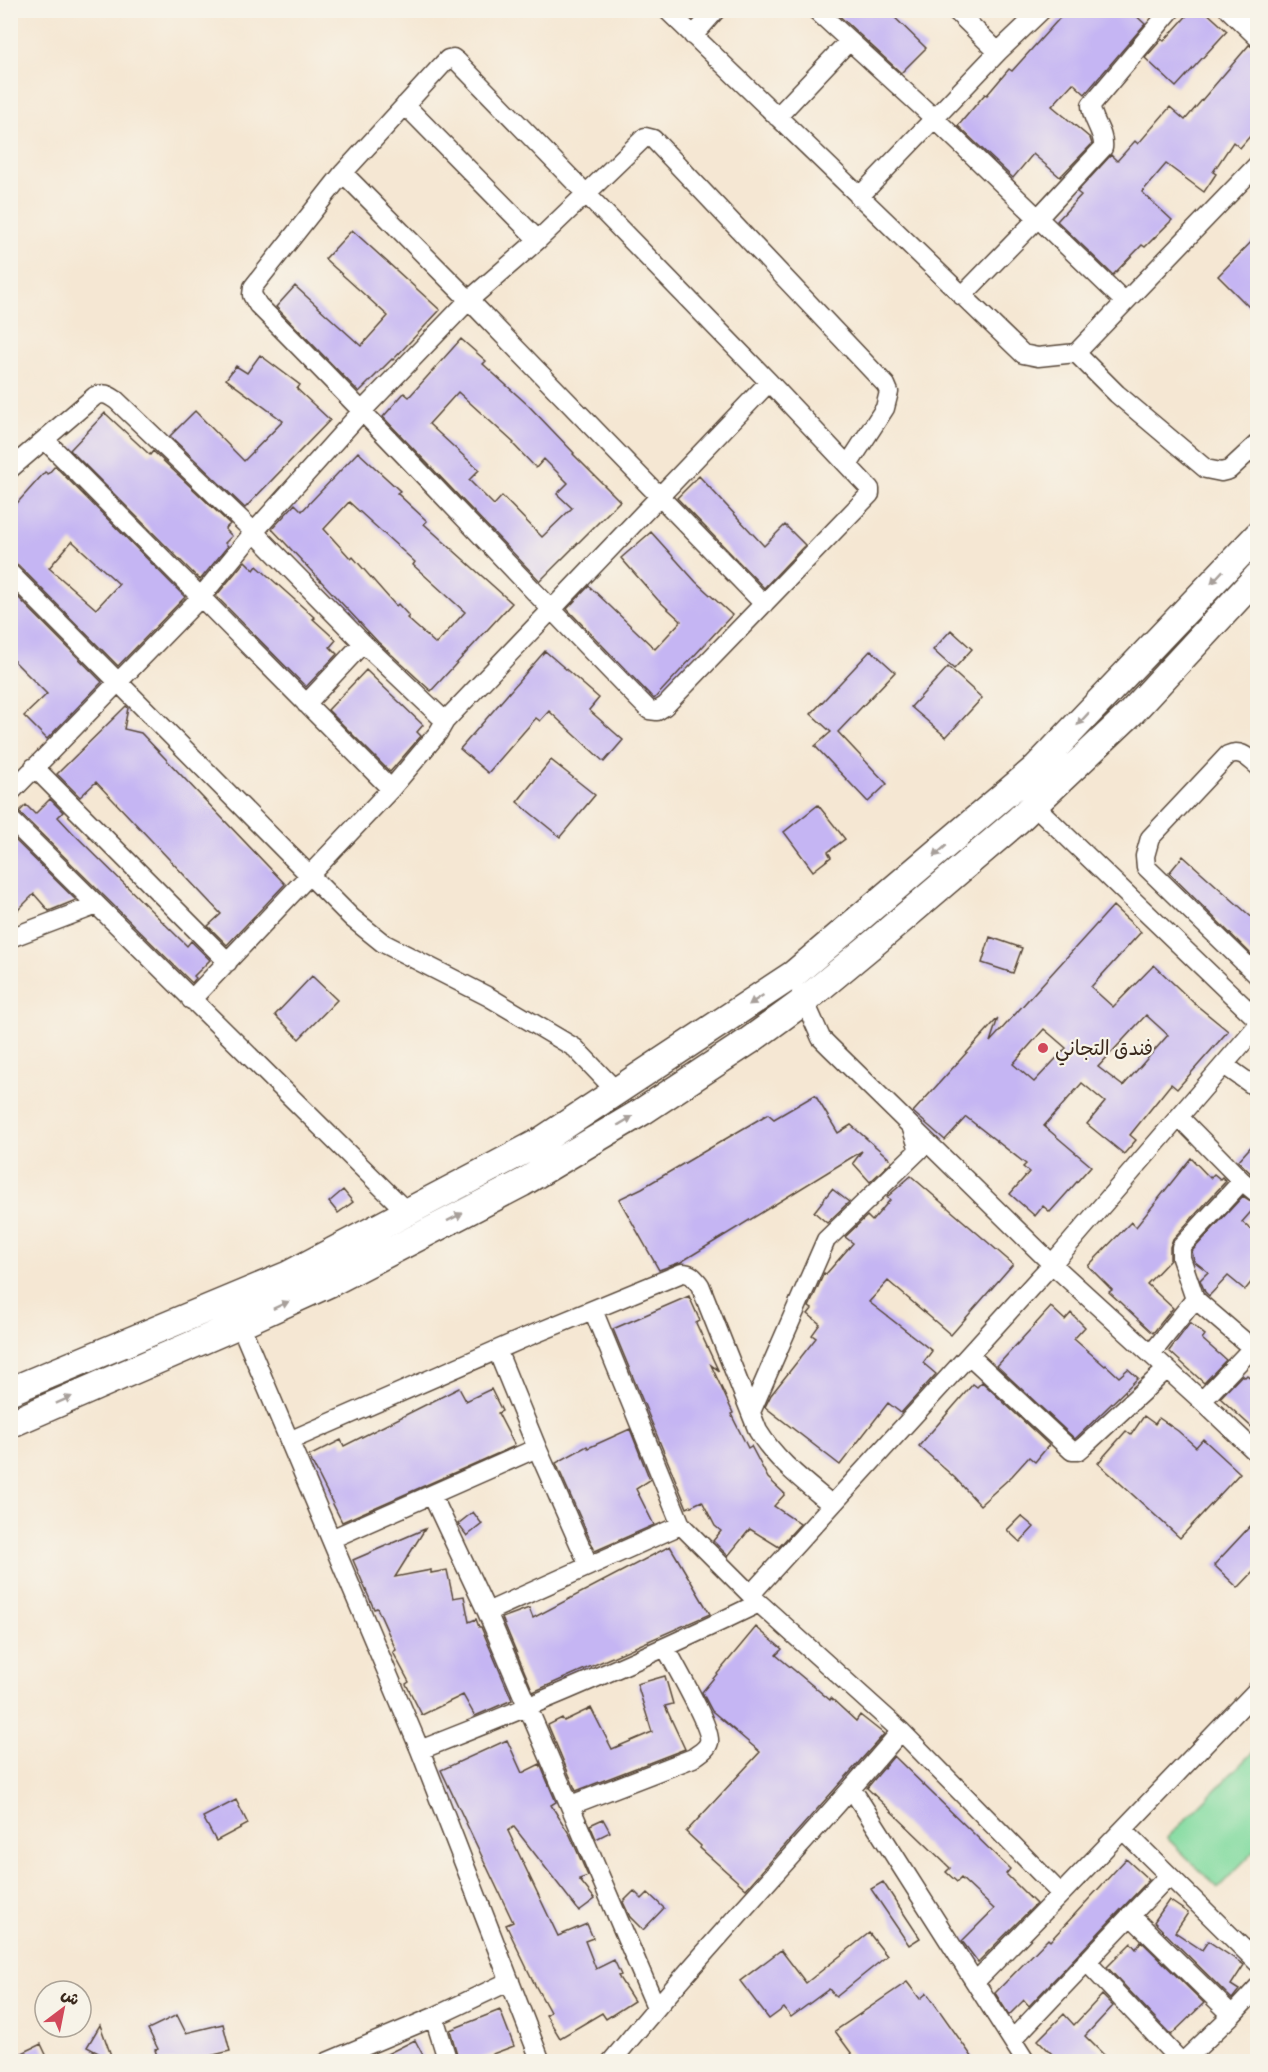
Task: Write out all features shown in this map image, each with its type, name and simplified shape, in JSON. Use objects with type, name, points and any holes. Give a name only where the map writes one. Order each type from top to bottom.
[{"type":"highway","points":[[10,1391],[288,1275],[538,1143],[794,974],[1035,768],[1257,535]]},
{"type":"highway","points":[[10,1424],[332,1282],[522,1183],[642,1111],[749,1041],[804,1001],[1034,805],[1131,713],[1257,576]]},
{"type":"street","points":[[667,10],[1023,354],[1038,357],[1076,353],[1257,164]]},
{"type":"street","points":[[693,36],[716,10]]},
{"type":"street","points":[[816,10],[935,119],[1125,302]]},
{"type":"street","points":[[955,10],[998,52]]},
{"type":"street","points":[[859,197],[998,52],[1042,10]]},
{"type":"street","points":[[962,296],[1103,148],[1104,140],[1091,112],[1091,105],[1171,10]]},
{"type":"street","points":[[1229,10],[1257,38]]},
{"type":"street","points":[[777,117],[849,41]]},
{"type":"street","points":[[453,58],[586,192],[870,489],[870,494],[664,706],[653,712],[649,710],[551,610],[363,410],[258,305],[252,295],[254,287],[343,173],[443,64],[453,58]]},
{"type":"street","points":[[405,105],[538,240]]},
{"type":"street","points":[[10,793],[200,598],[254,532],[363,410],[469,300],[538,240],[645,137],[656,142],[886,385],[889,392],[885,408],[848,465]]},
{"type":"street","points":[[343,173],[764,604]]},
{"type":"street","points":[[1076,353],[1117,394],[1206,470],[1221,472],[1228,470],[1257,443]]},
{"type":"street","points":[[191,1000],[391,789],[438,733],[445,721],[769,382]]},
{"type":"street","points":[[10,469],[95,396],[102,393],[107,394],[254,532],[363,643],[445,721]]},
{"type":"street","points":[[45,440],[391,789]]},
{"type":"street","points":[[10,573],[352,918],[383,943],[489,998],[575,1048],[617,1092]]},
{"type":"street","points":[[306,704],[363,643]]},
{"type":"street","points":[[1257,766],[1240,752],[1228,755],[1150,838],[1145,856],[1146,867],[1257,976]]},
{"type":"street","points":[[34,767],[228,962]]},
{"type":"street","points":[[1034,805],[1257,1020]]},
{"type":"street","points":[[10,819],[407,1212]]},
{"type":"street","points":[[10,938],[96,905]]},
{"type":"street","points":[[794,974],[821,1038],[1052,1264],[1257,1454]]},
{"type":"street","points":[[420,1750],[666,1648],[755,1599],[832,1505],[1052,1264],[1257,1025]]},
{"type":"street","points":[[1224,1065],[1257,1089]]},
{"type":"street","points":[[1179,1117],[1257,1194]]},
{"type":"street","points":[[751,1412],[826,1240],[919,1150],[912,1127]]},
{"type":"street","points":[[1202,1401],[1256,1348],[1195,1299],[1180,1258],[1181,1247],[1242,1181]]},
{"type":"street","points":[[288,1441],[497,1350],[682,1274],[693,1276],[700,1285],[758,1431],[783,1463],[832,1505]]},
{"type":"street","points":[[1151,1354],[1195,1299]]},
{"type":"street","points":[[593,1310],[681,1525],[755,1599],[901,1731],[1061,1894]]},
{"type":"street","points":[[240,1324],[420,1750],[541,2061]]},
{"type":"street","points":[[497,1350],[589,1566]]},
{"type":"street","points":[[969,1355],[1072,1451],[1078,1451],[1084,1446],[1167,1369]]},
{"type":"street","points":[[331,1539],[537,1448]]},
{"type":"street","points":[[432,1495],[488,1611],[656,2007]]},
{"type":"street","points":[[488,1611],[681,1525]]},
{"type":"street","points":[[571,1805],[693,1758],[709,1743],[709,1733],[704,1721],[666,1648]]},
{"type":"street","points":[[975,1982],[1257,1689]]},
{"type":"street","points":[[611,2061],[656,2007],[852,1790],[901,1731]]},
{"type":"street","points":[[852,1790],[1026,2061]]},
{"type":"street","points":[[1123,1830],[1257,1963]]},
{"type":"street","points":[[1011,2040],[1169,1875]]},
{"type":"street","points":[[1130,1915],[1232,2015]]},
{"type":"street","points":[[1086,1961],[1182,2061],[1232,2015],[1257,1987]]},
{"type":"street","points":[[327,2061],[434,2017],[510,1981]]},
{"type":"street","points":[[434,2017],[448,2061]]},
{"type":"green space","points":[[1256,1749],[1258,1750],[1257,1848],[1218,1888],[1167,1838]]},
{"type":"building","points":[[833,10],[887,10],[926,48],[901,73]]},
{"type":"building","points":[[1067,10],[1130,10],[1145,24],[1085,94],[1073,83],[1052,106],[1090,138],[1092,144],[1060,177],[1033,154],[1013,178],[958,126],[985,94],[987,95],[1009,69],[1012,71]]},
{"type":"building","points":[[1192,10],[1204,10],[1227,31],[1176,87],[1145,58]]},
{"type":"building","points":[[1249,45],[1257,49],[1257,128],[1240,148],[1233,142],[1213,172],[1216,174],[1204,192],[1166,164],[1142,192],[1172,220],[1145,247],[1142,245],[1113,275],[1057,221],[1081,195],[1077,192],[1111,155],[1117,161],[1135,141],[1138,144],[1170,107],[1185,120]]},
{"type":"building","points":[[352,230],[440,310],[359,392],[276,307],[295,286],[361,346],[388,316],[325,259]]},
{"type":"building","points":[[1257,236],[1257,315],[1218,276]]},
{"type":"building","points":[[461,339],[486,361],[483,364],[528,405],[620,501],[540,581],[383,417],[404,393],[409,397]],"holes":[[[458,392],[514,443],[536,468],[544,459],[568,483],[557,494],[572,508],[542,537],[502,496],[494,505],[469,480],[479,470],[429,424]]]},
{"type":"building","points":[[260,355],[300,385],[297,389],[330,420],[245,508],[170,436],[195,411],[244,461],[283,421],[226,379],[236,366],[247,373]]},
{"type":"building","points":[[105,413],[150,455],[153,451],[230,524],[225,529],[232,536],[225,543],[228,546],[200,580],[70,450]]},
{"type":"building","points":[[358,452],[400,491],[397,493],[427,521],[424,524],[512,603],[431,691],[378,642],[272,529],[295,504],[302,511]],"holes":[[[349,502],[415,562],[413,565],[465,612],[436,644],[407,618],[409,616],[398,604],[396,606],[353,557],[351,559],[324,529]]]},
{"type":"building","points":[[55,466],[185,597],[118,666],[18,565],[10,562],[10,511],[45,472],[48,474]],"holes":[[[72,541],[119,584],[96,609],[49,568]]]},
{"type":"building","points":[[699,476],[764,546],[785,525],[805,545],[764,588],[677,498]]},
{"type":"building","points":[[651,532],[696,582],[732,615],[654,699],[567,609],[589,586],[655,649],[681,621],[658,600],[621,558]]},
{"type":"building","points":[[245,561],[254,570],[257,566],[336,640],[330,647],[337,654],[306,687],[216,596]]},
{"type":"building","points":[[10,589],[102,682],[47,739],[24,716],[47,694],[10,657]]},
{"type":"building","points":[[951,630],[972,649],[954,669],[933,650]]},
{"type":"building","points":[[871,650],[895,672],[838,732],[887,784],[868,802],[815,746],[831,732],[811,714]]},
{"type":"building","points":[[545,651],[599,698],[589,710],[623,740],[604,762],[549,711],[540,721],[536,718],[488,773],[460,749]]},
{"type":"building","points":[[948,667],[982,698],[946,737],[911,707]]},
{"type":"building","points":[[366,670],[423,725],[417,732],[421,736],[390,772],[328,710]]},
{"type":"building","points":[[126,706],[128,708],[124,729],[141,733],[285,884],[227,945],[208,926],[221,914],[96,782],[80,797],[57,774]]},
{"type":"building","points":[[551,760],[595,795],[560,837],[517,802]]},
{"type":"building","points":[[50,799],[63,812],[58,817],[72,832],[187,946],[191,941],[210,960],[194,976],[196,978],[192,983],[19,812],[26,805],[35,814]]},
{"type":"building","points":[[818,805],[845,839],[828,852],[831,857],[813,871],[784,832]]},
{"type":"building","points":[[10,835],[76,900],[49,911],[34,894],[10,918]]},
{"type":"building","points":[[1183,856],[1257,922],[1257,960],[1169,873]]},
{"type":"building","points":[[1113,906],[1141,932],[1091,987],[1113,1007],[1154,965],[1195,1004],[1228,1031],[1177,1089],[1171,1084],[1130,1135],[1136,1140],[1124,1154],[1087,1124],[1105,1102],[1082,1083],[1044,1126],[1091,1166],[1050,1212],[1043,1206],[1035,1216],[1010,1194],[1029,1172],[1023,1167],[1026,1164],[966,1117],[945,1140],[913,1112],[998,1018],[990,1042]],"holes":[[[1146,1015],[1168,1035],[1123,1086],[1098,1067]],[[1044,1029],[1066,1048],[1034,1082],[1013,1064]]]},
{"type":"building","points":[[990,937],[1022,948],[1013,973],[982,963]]},
{"type":"building","points":[[312,976],[337,1000],[299,1039],[275,1015]]},
{"type":"building","points":[[815,1095],[838,1133],[851,1125],[892,1161],[870,1182],[853,1163],[862,1151],[681,1262],[659,1270],[619,1199],[642,1188],[768,1114],[774,1119]]},
{"type":"building","points":[[1257,1140],[1257,1179],[1238,1161]]},
{"type":"building","points":[[1191,1158],[1210,1178],[1214,1174],[1226,1181],[1173,1239],[1170,1247],[1170,1260],[1147,1284],[1173,1308],[1153,1333],[1109,1292],[1112,1290],[1088,1266],[1131,1222],[1136,1227]]},
{"type":"building","points":[[911,1176],[1013,1264],[951,1335],[888,1281],[869,1302],[932,1351],[923,1363],[936,1374],[901,1413],[888,1403],[840,1465],[765,1407],[771,1395],[816,1338],[812,1335],[820,1324],[808,1314],[812,1309],[809,1307],[824,1273],[826,1274],[853,1243],[845,1237],[867,1216],[872,1221],[890,1200],[887,1197]]},
{"type":"building","points":[[832,1189],[849,1202],[827,1223],[814,1212]]},
{"type":"building","points":[[343,1190],[353,1202],[338,1213],[329,1202]]},
{"type":"building","points":[[1243,1196],[1257,1205],[1242,1222],[1257,1235],[1257,1275],[1245,1290],[1228,1276],[1209,1296],[1200,1280],[1208,1272],[1194,1261],[1192,1251]]},
{"type":"building","points":[[689,1296],[700,1321],[696,1323],[718,1370],[711,1365],[733,1413],[731,1414],[748,1448],[751,1446],[768,1478],[785,1494],[774,1506],[800,1524],[779,1547],[750,1529],[728,1556],[713,1541],[721,1531],[715,1526],[702,1501],[687,1508],[613,1329]]},
{"type":"building","points":[[1051,1307],[1065,1320],[1071,1313],[1085,1327],[1074,1339],[1105,1366],[1119,1377],[1128,1369],[1138,1378],[1075,1439],[997,1366]]},
{"type":"building","points":[[1190,1323],[1205,1335],[1202,1339],[1226,1360],[1204,1383],[1169,1351]]},
{"type":"building","points":[[1242,1375],[1245,1377],[1247,1375],[1257,1384],[1257,1432],[1220,1398]]},
{"type":"building","points":[[982,1382],[1049,1445],[1035,1462],[1029,1457],[980,1505],[955,1478],[919,1446],[973,1384],[977,1387]]},
{"type":"building","points":[[459,1388],[466,1401],[491,1389],[502,1411],[498,1413],[515,1446],[342,1522],[309,1456],[341,1440],[344,1446]]},
{"type":"building","points":[[1144,1416],[1155,1424],[1159,1418],[1196,1447],[1203,1439],[1240,1473],[1180,1538],[1098,1463],[1126,1431],[1131,1435]]},
{"type":"building","points":[[630,1429],[650,1480],[636,1489],[654,1525],[595,1551],[556,1463],[587,1446],[588,1448]]},
{"type":"building","points":[[473,1512],[482,1524],[467,1536],[458,1524]]},
{"type":"building","points":[[1021,1516],[1034,1527],[1020,1542],[1007,1530]]},
{"type":"building","points":[[1257,1519],[1257,1568],[1238,1588],[1214,1565]]},
{"type":"building","points":[[425,1529],[395,1577],[431,1570],[431,1573],[447,1570],[453,1598],[464,1596],[469,1622],[476,1619],[481,1627],[512,1700],[475,1716],[463,1695],[422,1715],[406,1684],[409,1682],[393,1652],[396,1650],[377,1608],[374,1609],[353,1560]]},
{"type":"building","points":[[670,1546],[710,1614],[533,1692],[502,1618],[529,1608],[533,1618]]},
{"type":"building","points":[[756,1627],[782,1649],[776,1655],[830,1700],[831,1698],[856,1721],[860,1715],[884,1734],[746,1889],[700,1848],[701,1846],[686,1832],[760,1752],[712,1711],[702,1692]]},
{"type":"building","points":[[665,1676],[673,1704],[665,1706],[685,1749],[576,1791],[548,1725],[562,1718],[564,1721],[591,1708],[612,1749],[652,1732],[637,1684]]},
{"type":"building","points":[[507,1740],[522,1773],[540,1764],[556,1802],[551,1805],[570,1835],[588,1876],[579,1879],[595,1899],[579,1911],[514,1827],[508,1831],[558,1936],[587,1924],[593,1938],[585,1941],[596,1969],[614,1960],[621,1975],[618,1976],[634,2001],[606,2019],[602,2013],[560,2038],[546,2015],[550,2012],[506,1925],[513,1922],[441,1770]]},
{"type":"building","points":[[894,1756],[1010,1869],[1006,1874],[1036,1904],[978,1962],[962,1941],[994,1909],[961,1878],[957,1882],[946,1872],[950,1868],[867,1788]]},
{"type":"building","points":[[236,1800],[248,1824],[216,1841],[203,1817]]},
{"type":"building","points":[[603,1819],[610,1832],[596,1839],[590,1825]]},
{"type":"building","points":[[1126,1859],[1149,1880],[1029,2006],[1024,2000],[1009,2015],[995,1993],[1048,1939],[1050,1941]]},
{"type":"building","points":[[883,1882],[920,1938],[909,1945],[871,1889]]},
{"type":"building","points":[[634,1891],[642,1899],[648,1893],[664,1908],[643,1930],[630,1917],[623,1902]]},
{"type":"building","points":[[1169,1900],[1188,1913],[1175,1932],[1202,1950],[1208,1941],[1244,1965],[1231,1985],[1239,1990],[1232,1999],[1154,1922]]},
{"type":"building","points":[[869,1933],[887,1956],[836,1997],[829,1989],[791,2017],[784,2008],[769,2019],[740,1981],[781,1950],[806,1983]]},
{"type":"building","points":[[1141,1941],[1204,2003],[1171,2035],[1107,1967],[1131,1943],[1136,1949]]},
{"type":"building","points":[[907,1982],[920,1999],[927,1993],[975,2061],[857,2061],[835,2031]]},
{"type":"building","points":[[1102,1995],[1113,2006],[1085,2036],[1110,2061],[1059,2061],[1038,2040],[1064,2014],[1074,2025]]},
{"type":"building","points":[[500,2010],[514,2046],[474,2061],[459,2061],[450,2030]]},
{"type":"building","points":[[177,2015],[186,2033],[223,2024],[230,2051],[190,2061],[159,2061],[155,2050],[158,2049],[148,2029]]},
{"type":"building","points":[[100,2025],[113,2061],[87,2047]]},
{"type":"building","points":[[415,2040],[425,2059],[434,2055],[436,2061],[373,2061]]},
{"type":"building","points":[[41,2044],[49,2061],[10,2061],[10,2059]]},
{"type":"place","name":"فندق التجاني","points":[[1043,1048]]}]
